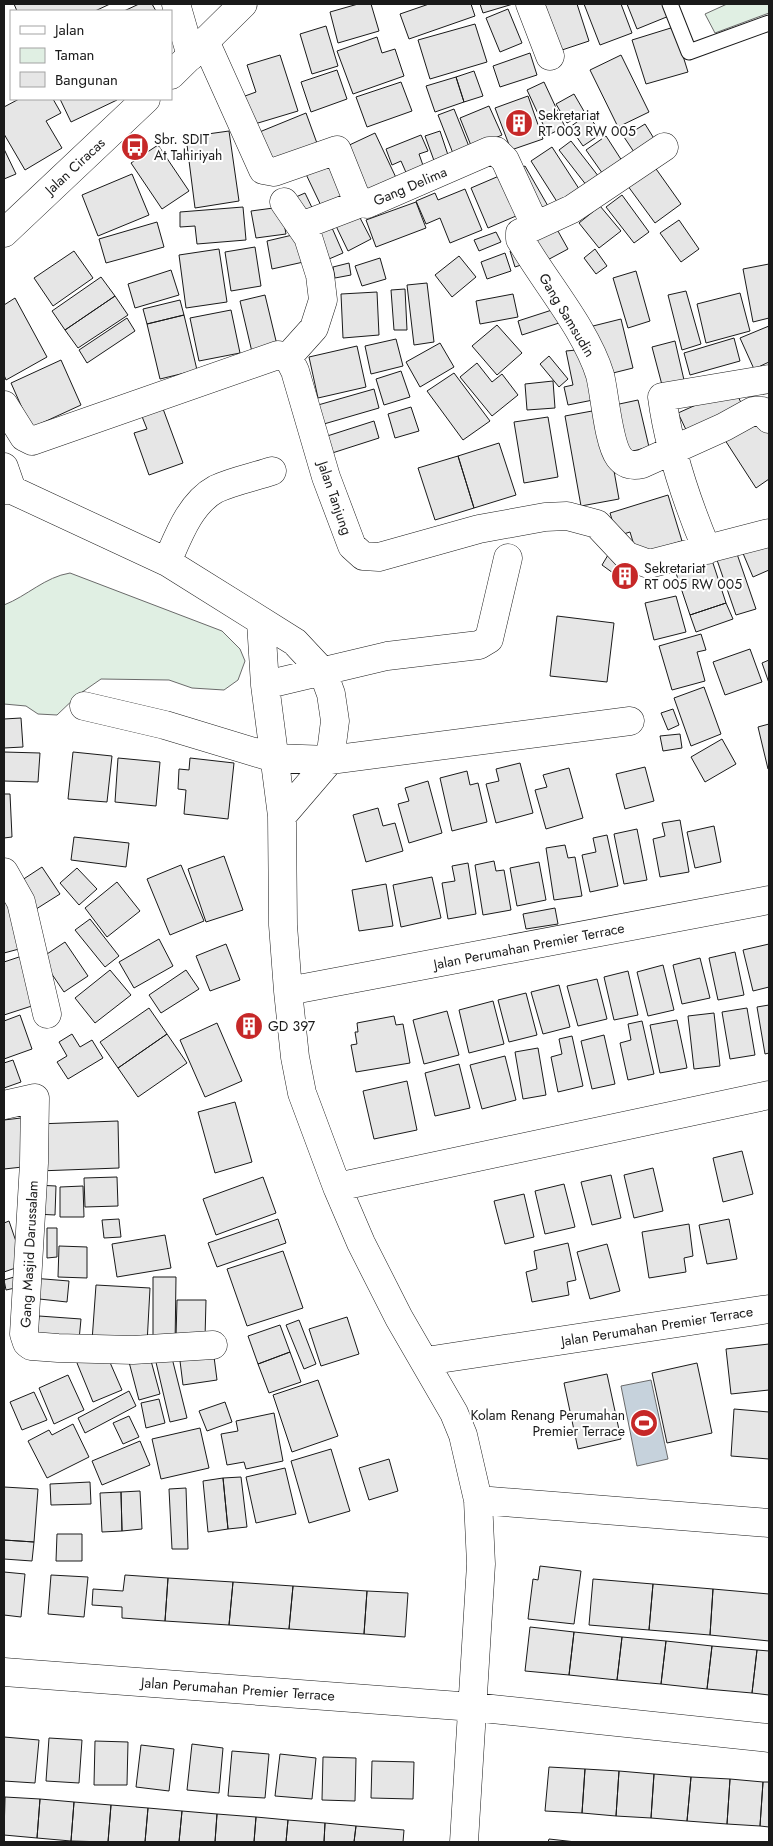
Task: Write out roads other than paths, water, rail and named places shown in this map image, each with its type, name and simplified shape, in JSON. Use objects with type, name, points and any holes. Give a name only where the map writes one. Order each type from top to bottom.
[{"type":"street","points":[[176,4],[198,49]]},
{"type":"street","points":[[172,74],[243,4]]},
{"type":"street","points":[[530,4],[550,56]]},
{"type":"street","name":"Gang Delima","points":[[198,49],[263,170],[274,172],[337,150],[357,200],[361,203],[375,202],[489,151],[496,151],[505,160],[535,225]]},
{"type":"street","name":"Jalan Ciracas","points":[[4,233],[145,100]]},
{"type":"street","points":[[535,225],[572,208],[664,147]]},
{"type":"street","points":[[4,405],[22,434],[28,440],[32,440],[269,356],[288,357],[314,328],[323,300],[314,253],[308,237],[284,202]]},
{"type":"street","points":[[300,226],[361,203]]},
{"type":"street","name":"Gang Samsudin","points":[[535,225],[520,233],[520,239],[592,357],[599,373],[613,443],[619,458],[626,464],[636,466],[672,451],[753,411],[762,411],[769,419]]},
{"type":"street","name":"Jalan Tanjung","points":[[288,357],[301,387],[326,477],[352,546],[363,556],[379,557],[479,529],[532,518],[559,516],[597,524],[627,556],[642,563],[657,563],[769,533]]},
{"type":"street","points":[[707,550],[690,510],[672,451],[662,397],[769,379]]},
{"type":"street","points":[[167,562],[182,530],[204,498],[216,489],[272,471]]},
{"type":"street","points":[[6,482],[167,562],[295,642],[323,672],[331,694],[335,720],[330,760],[282,816]]},
{"type":"street","points":[[265,685],[387,656],[479,645],[489,639],[508,558]]},
{"type":"street","points":[[261,622],[265,685],[282,816],[283,925],[288,991],[295,1057],[302,1092],[337,1187],[361,1243],[399,1318],[426,1361],[454,1413],[463,1436],[478,1500],[482,1564],[464,1842]]},
{"type":"street","points":[[84,706],[165,725],[274,758],[330,760],[630,721]]},
{"type":"street","points":[[4,872],[21,902],[47,1014]]},
{"type":"street","name":"Jalan Perumahan Premier Terrace","points":[[288,991],[769,900]]},
{"type":"street","points":[[337,1187],[769,1095]]},
{"type":"street","name":"Gang Masjid Darussalam","points":[[4,1105],[35,1098],[28,1294],[24,1334],[27,1343],[31,1346],[58,1348],[133,1350],[213,1345]]},
{"type":"street","name":"Jalan Perumahan Premier Terrace","points":[[426,1361],[769,1309]]},
{"type":"street","points":[[478,1500],[769,1523]]},
{"type":"street","name":"Jalan Perumahan Premier Terrace","points":[[4,1672],[473,1707],[769,1738]]},
{"type":"lane","points":[[670,4],[689,52],[769,23]]},
{"type":"place","name":"Sekretariat RT 003 RW 005","points":[[519,123]]},
{"type":"place","name":"Sbr. SDIT At Tahiriyah","points":[[135,147]]},
{"type":"place","name":"Sekretariat RT 005 RW 005","points":[[625,576]]},
{"type":"place","name":"GD 397","points":[[249,1026]]},
{"type":"place","name":"Kolam Renang Perumahan Premier Terrace","points":[[644,1423]]}]
